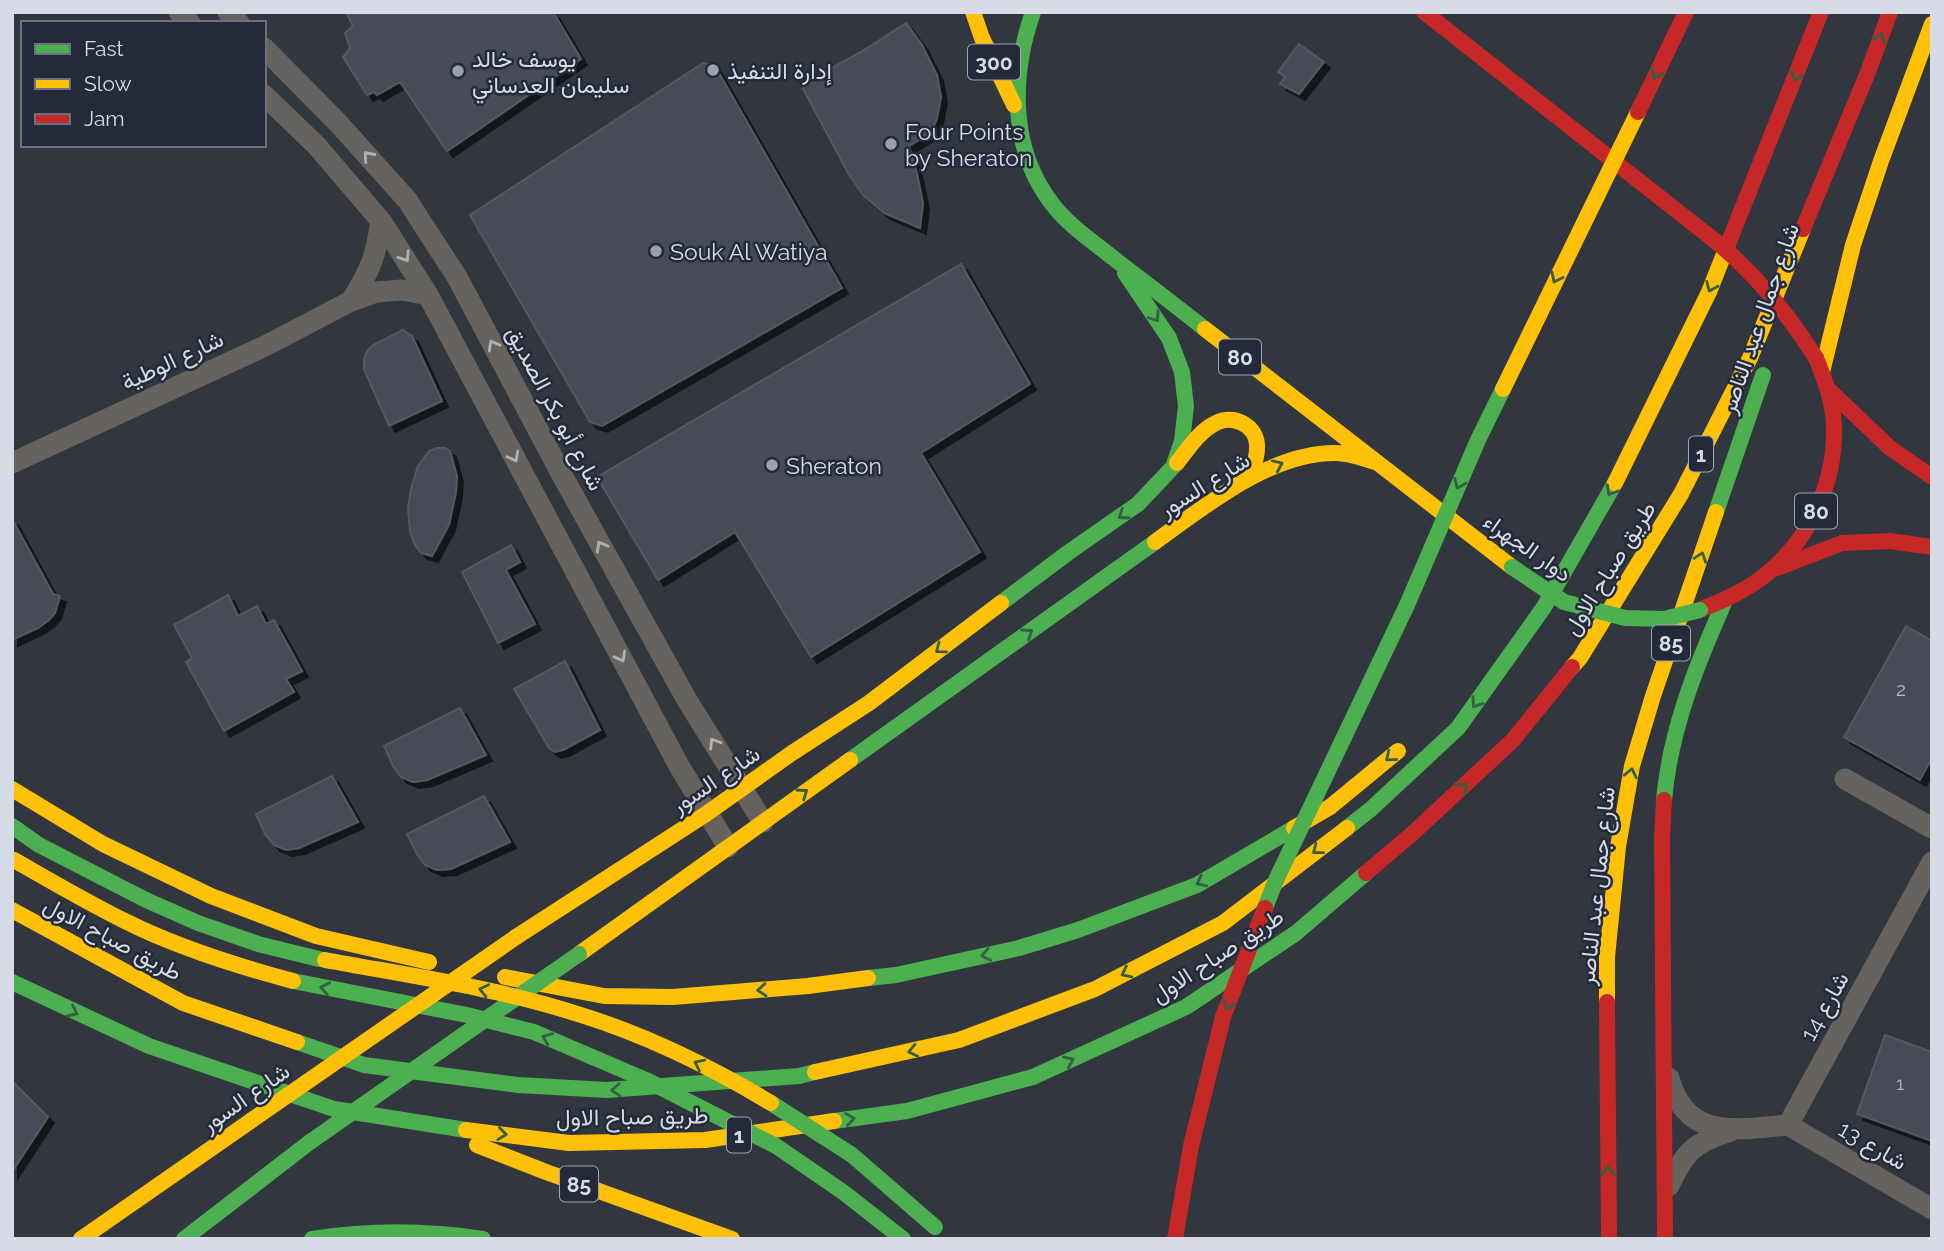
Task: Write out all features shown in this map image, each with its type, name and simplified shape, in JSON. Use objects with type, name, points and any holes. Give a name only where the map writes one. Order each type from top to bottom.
[{"type":"main road","name":"300","points":[[973,12],[982,38],[1017,111]]},
{"type":"main road","name":"دوار الجهراء","points":[[1033,12],[1027,26],[1017,82],[1017,111],[1024,152],[1048,199],[1081,233],[1512,567],[1564,601],[1625,618],[1664,619],[1724,603],[1775,569],[1797,545],[1814,517],[1826,486],[1833,454],[1833,421],[1828,388],[1819,365],[1794,322],[1768,289],[1738,258],[1424,12]]},
{"type":"main road","points":[[1175,1239],[1191,1146],[1223,1017],[1276,880],[1407,605],[1478,440],[1686,12]]},
{"type":"main road","name":"طريق صباح الاول","points":[[12,910],[183,1003],[364,1065],[519,1085],[607,1090],[799,1076],[959,1040],[1095,989],[1223,923],[1371,809],[1458,728],[1544,607],[1615,484],[1709,292],[1821,12]]},
{"type":"main road","name":"طريق صباح الاول","points":[[12,982],[149,1046],[334,1109],[427,1125],[569,1143],[705,1140],[907,1111],[1033,1077],[1186,1007],[1296,933],[1413,833],[1513,740],[1580,658],[1681,495],[1750,358],[1868,72],[1890,12]]},
{"type":"main road","points":[[1819,365],[1853,245],[1932,24]]},
{"type":"main road","name":"شارع جمال عبد الناصر","points":[[1778,332],[1868,72]]},
{"type":"main road","name":"شارع السور","points":[[81,1239],[516,937],[706,814],[869,703],[1069,552],[1138,504],[1173,467],[1182,441],[1186,406],[1182,372],[1169,338],[1117,261]]},
{"type":"main road","name":"شارع جمال عبد الناصر","points":[[1609,1239],[1607,957],[1618,846],[1632,766],[1653,696],[1769,358]]},
{"type":"main road","name":"80","points":[[1828,388],[1873,434],[1932,477]]},
{"type":"main road","points":[[1173,467],[1212,425],[1228,419],[1240,421],[1252,429],[1257,443],[1250,478]]},
{"type":"main road","name":"شارع السور","points":[[184,1239],[310,1142],[579,954],[1195,513],[1250,478],[1294,458],[1337,453],[1378,464]]},
{"type":"main road","name":"80","points":[[1775,569],[1842,543],[1890,541],[1932,547]]},
{"type":"main road","points":[[1665,1239],[1662,837],[1665,783],[1685,698],[1724,603]]},
{"type":"main road","points":[[1469,685],[1544,607]]},
{"type":"main road","points":[[12,789],[103,845],[211,896],[316,936],[460,969],[604,996],[673,997],[808,986],[896,975],[1019,948],[1078,930],[1208,879],[1330,807],[1410,741]]},
{"type":"main road","points":[[12,825],[39,845],[156,905],[258,944],[325,960],[458,984],[566,1011],[615,1027],[727,1077],[804,1122],[862,1163],[940,1233]]},
{"type":"main road","points":[[13,859],[128,923],[259,972],[314,986],[467,1015],[534,1032],[646,1080],[776,1146],[843,1192],[903,1239]]},
{"type":"main road","name":"85","points":[[427,1125],[546,1172],[732,1239]]},
{"type":"main road","points":[[312,1239],[336,1234],[384,1231],[433,1232],[482,1239]]},
{"type":"street","name":"شارع أبو بكر الصديق","points":[[266,50],[339,124],[408,201],[457,277],[563,477],[687,700],[763,822]]},
{"type":"street","points":[[266,97],[317,146],[381,221],[429,295],[706,814],[728,847]]},
{"type":"street","points":[[351,301],[377,250],[381,221]]},
{"type":"street","name":"شارع الوطية","points":[[12,463],[265,346],[351,301],[376,292],[402,290],[429,295]]},
{"type":"street","points":[[1845,779],[1932,828]]},
{"type":"street","name":"شارع 14","points":[[1788,1125],[1932,862]]},
{"type":"street","points":[[1663,1056],[1671,1086],[1680,1104],[1692,1117],[1709,1127],[1733,1130]]},
{"type":"street","points":[[1664,1213],[1670,1185],[1680,1163],[1694,1147],[1709,1137],[1733,1130],[1788,1125]]},
{"type":"street","name":"شارع 13","points":[[1788,1125],[1932,1209]]},
{"type":"building","name":"يوسف خالد سليمان العدساني","points":[[346,12],[553,12],[581,59],[447,151],[400,82],[377,95],[374,92],[367,95],[343,57],[350,48],[345,33],[353,26]]},
{"type":"building","points":[[906,23],[922,45],[937,75],[941,97],[931,133],[909,146],[923,203],[920,228],[884,213],[863,195],[847,171],[801,85]]},
{"type":"building","points":[[1299,44],[1324,62],[1299,94],[1280,84],[1285,77],[1278,72]]},
{"type":"building","name":"Souk Al Watiya","points":[[703,63],[715,66],[842,288],[602,426],[590,422],[470,215]]},
{"type":"building","name":"Sheraton","points":[[961,264],[1030,384],[921,453],[980,552],[811,657],[735,532],[658,580],[597,477]]},
{"type":"building","points":[[403,330],[412,336],[442,401],[389,426],[364,369],[364,359],[373,345]]},
{"type":"building","points":[[437,448],[450,451],[457,476],[449,525],[432,556],[421,553],[415,545],[410,532],[408,508],[418,466],[429,451]]},
{"type":"building","points":[[12,519],[53,594],[60,596],[55,613],[49,620],[12,640]]},
{"type":"building","points":[[511,545],[520,562],[506,570],[535,624],[498,643],[462,572]]},
{"type":"building","points":[[228,595],[238,616],[257,606],[266,624],[274,620],[302,671],[286,679],[294,692],[224,731],[186,662],[192,658],[174,625]]},
{"type":"building","points":[[1906,626],[1932,641],[1932,758],[1920,780],[1844,737]]},
{"type":"building","points":[[565,661],[600,730],[555,752],[549,748],[514,689]]},
{"type":"building","points":[[460,708],[486,755],[427,780],[413,782],[401,777],[384,746]]},
{"type":"building","points":[[332,776],[358,822],[299,848],[286,850],[274,845],[265,834],[256,814]]},
{"type":"building","points":[[484,796],[510,842],[451,869],[437,870],[425,865],[407,834]]},
{"type":"building","points":[[1885,1035],[1932,1052],[1932,1141],[1857,1114]]},
{"type":"building","points":[[12,1081],[48,1117],[12,1172]]},
{"type":"traffic: fast","points":[[1033,12],[1021,61],[1018,111],[1028,160],[1039,183],[1053,205],[1075,228],[1205,329]]},
{"type":"traffic: fast","points":[[1001,603],[1138,504],[1173,467],[1182,441],[1186,406],[1182,372],[1169,338],[1125,273]]},
{"type":"traffic: fast","points":[[1716,512],[1763,375]]},
{"type":"traffic: fast","points":[[1265,908],[1407,605],[1478,440],[1503,389]]},
{"type":"traffic: fast","points":[[1347,828],[1458,728],[1544,607],[1615,483]]},
{"type":"traffic: fast","points":[[850,760],[1155,542]]},
{"type":"traffic: fast","points":[[1512,567],[1564,602],[1625,618],[1664,619],[1700,610]]},
{"type":"traffic: fast","points":[[1664,800],[1678,724],[1724,603]]},
{"type":"traffic: fast","points":[[12,826],[39,845],[146,900],[198,923],[258,944],[319,959]]},
{"type":"traffic: fast","points":[[868,978],[896,975],[1019,948],[1078,930],[1197,885],[1294,828]]},
{"type":"traffic: fast","points":[[834,1121],[907,1111],[1033,1077],[1186,1007],[1296,933],[1366,873]]},
{"type":"traffic: fast","points":[[310,1142],[579,954]]},
{"type":"traffic: fast","points":[[293,981],[467,1015],[534,1032],[646,1080],[776,1146],[843,1192],[903,1239]]},
{"type":"traffic: fast","points":[[12,982],[149,1046],[334,1109],[466,1130]]},
{"type":"traffic: fast","points":[[297,1042],[364,1065],[518,1085],[607,1090],[799,1076],[815,1072]]},
{"type":"traffic: fast","points":[[771,1103],[852,1155],[935,1227]]},
{"type":"traffic: fast","points":[[184,1239],[310,1142]]},
{"type":"traffic: fast","points":[[312,1239],[397,1232],[483,1239]]},
{"type":"traffic: slow","points":[[973,12],[982,38],[1014,105]]},
{"type":"traffic: slow","points":[[1822,372],[1853,245],[1932,24]]},
{"type":"traffic: slow","points":[[1503,389],[1638,112]]},
{"type":"traffic: slow","points":[[1572,667],[1681,494],[1750,358],[1803,229]]},
{"type":"traffic: slow","points":[[1615,483],[1709,292],[1728,244]]},
{"type":"traffic: slow","points":[[1205,329],[1512,567]]},
{"type":"traffic: slow","points":[[1177,463],[1210,426],[1223,421],[1236,421],[1248,427],[1256,438],[1257,453],[1250,478]]},
{"type":"traffic: slow","points":[[1155,542],[1217,498],[1263,471],[1287,461],[1336,453],[1378,463]]},
{"type":"traffic: slow","points":[[1607,1002],[1607,957],[1618,847],[1632,766],[1716,512]]},
{"type":"traffic: slow","points":[[516,937],[706,814],[869,703],[1001,603]]},
{"type":"traffic: slow","points":[[1294,828],[1330,807],[1398,751]]},
{"type":"traffic: slow","points":[[579,954],[850,760]]},
{"type":"traffic: slow","points":[[12,789],[103,844],[211,896],[316,936],[429,962]]},
{"type":"traffic: slow","points":[[815,1072],[959,1040],[1095,989],[1223,923],[1347,828]]},
{"type":"traffic: slow","points":[[14,860],[98,907],[167,940],[208,956],[293,981]]},
{"type":"traffic: slow","points":[[12,910],[183,1003],[297,1042]]},
{"type":"traffic: slow","points":[[252,1120],[516,937]]},
{"type":"traffic: slow","points":[[325,960],[486,990],[581,1015],[679,1053],[771,1103]]},
{"type":"traffic: slow","points":[[505,977],[604,996],[673,997],[808,986],[868,978]]},
{"type":"traffic: slow","points":[[81,1239],[252,1120]]},
{"type":"traffic: slow","points":[[466,1130],[569,1143],[705,1140],[834,1121]]},
{"type":"traffic: slow","points":[[477,1145],[732,1239]]},
{"type":"traffic: jam","points":[[1424,12],[1714,240]]},
{"type":"traffic: jam","points":[[1638,112],[1686,12]]},
{"type":"traffic: jam","points":[[1728,244],[1821,12]]},
{"type":"traffic: jam","points":[[1803,229],[1890,12]]},
{"type":"traffic: jam","points":[[1714,240],[1744,266],[1770,295],[1816,358]]},
{"type":"traffic: jam","points":[[1702,609],[1742,591],[1764,576],[1794,546],[1817,509],[1830,468],[1834,425],[1828,391],[1816,358]]},
{"type":"traffic: jam","points":[[1828,389],[1890,448],[1932,477]]},
{"type":"traffic: jam","points":[[1777,568],[1842,543],[1890,541],[1932,547]]},
{"type":"traffic: jam","points":[[1366,873],[1513,740],[1572,667]]},
{"type":"traffic: jam","points":[[1664,800],[1665,1239]]},
{"type":"traffic: jam","points":[[1175,1239],[1191,1146],[1223,1017],[1265,908]]},
{"type":"traffic: jam","points":[[1607,1002],[1609,1239]]},
{"type":"place","name":"إدارة التنفيذ","points":[[713,70]]},
{"type":"place","name":"يوسف خالد سليمان العدساني","points":[[458,71]]},
{"type":"place","name":"Four Points by Sheraton","points":[[891,144]]},
{"type":"place","name":"Souk Al Watiya","points":[[656,251]]},
{"type":"place","name":"Sheraton","points":[[772,465]]}]
